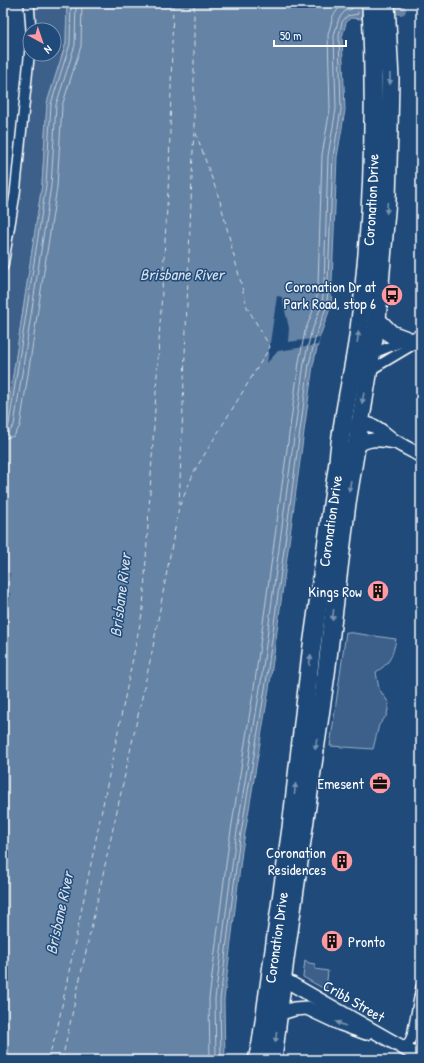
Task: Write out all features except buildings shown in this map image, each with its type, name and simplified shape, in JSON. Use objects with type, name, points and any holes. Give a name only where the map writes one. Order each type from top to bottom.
[{"type":"highway","name":"Coronation Drive","points":[[273,1060],[278,1014],[277,976],[291,828],[314,630],[340,440],[358,337],[370,210],[373,93],[370,3]]},
{"type":"highway","name":"Coronation Drive","points":[[257,1060],[277,976],[326,674],[355,448],[377,320],[387,199],[390,92],[386,3]]},
{"type":"highway","points":[[377,320],[391,334],[416,338]]},
{"type":"highway","points":[[261,1043],[261,1060]]},
{"type":"street","points":[[29,3],[30,22]]},
{"type":"street","points":[[3,266],[15,194],[29,62]]},
{"type":"street","points":[[348,389],[356,380],[362,360],[372,353],[416,338]]},
{"type":"street","points":[[368,372],[416,338]]},
{"type":"street","points":[[338,462],[344,452],[349,432],[359,425],[370,424],[386,433],[395,442]]},
{"type":"street","points":[[355,448],[369,440],[379,438],[395,442],[421,456]]},
{"type":"street","name":"Cribb Street","points":[[277,976],[421,1058]]},
{"type":"street","points":[[406,1049],[412,1036],[421,988]]},
{"type":"street","points":[[278,1014],[294,1008],[307,1008],[352,1029],[391,1041]]},
{"type":"shaded area","points":[[33,3],[67,3],[66,43],[62,56],[62,22],[31,22]]},
{"type":"shaded area","points":[[26,62],[60,62],[47,103],[42,185],[3,442],[3,203],[9,203]]},
{"type":"shaded area","points":[[346,632],[396,639],[394,650],[388,662],[376,672],[379,689],[389,703],[387,715],[379,725],[373,749],[330,746]]},
{"type":"shaded area","points":[[305,960],[309,963],[315,964],[315,969],[328,971],[326,990],[303,977]]},
{"type":"water","name":"Brisbane River","points":[[67,3],[361,3],[362,19],[350,18],[346,23],[342,37],[345,110],[337,157],[331,306],[320,336],[313,365],[270,683],[242,851],[224,1000],[225,1060],[3,1060],[3,442],[42,185],[47,103],[60,62],[62,62],[62,56],[66,43]]},
{"type":"pier","points":[[277,296],[282,297],[289,328],[288,342],[320,338],[318,345],[278,351],[267,363]]},
{"type":"pier","points":[[3,572],[10,573],[9,581],[5,581],[4,591],[10,593],[8,611],[3,611]]},
{"type":"waterway","points":[[362,9],[401,10]]},
{"type":"ferry route","points":[[48,1060],[57,1030],[143,609],[169,174],[173,3]]},
{"type":"ferry route","points":[[62,1060],[152,652],[179,507],[194,126],[194,3]]},
{"type":"ferry route","points":[[180,505],[195,470],[270,347],[247,307],[220,201],[194,128]]},
{"type":"place","name":"Coronation Dr at Park Road, stop 6","points":[[392,295]]},
{"type":"place","name":"Kings Row","points":[[378,591]]},
{"type":"place","name":"Emesent","points":[[380,783]]},
{"type":"place","name":"Coronation Residences","points":[[342,861]]},
{"type":"place","name":"Pronto","points":[[332,941]]}]
